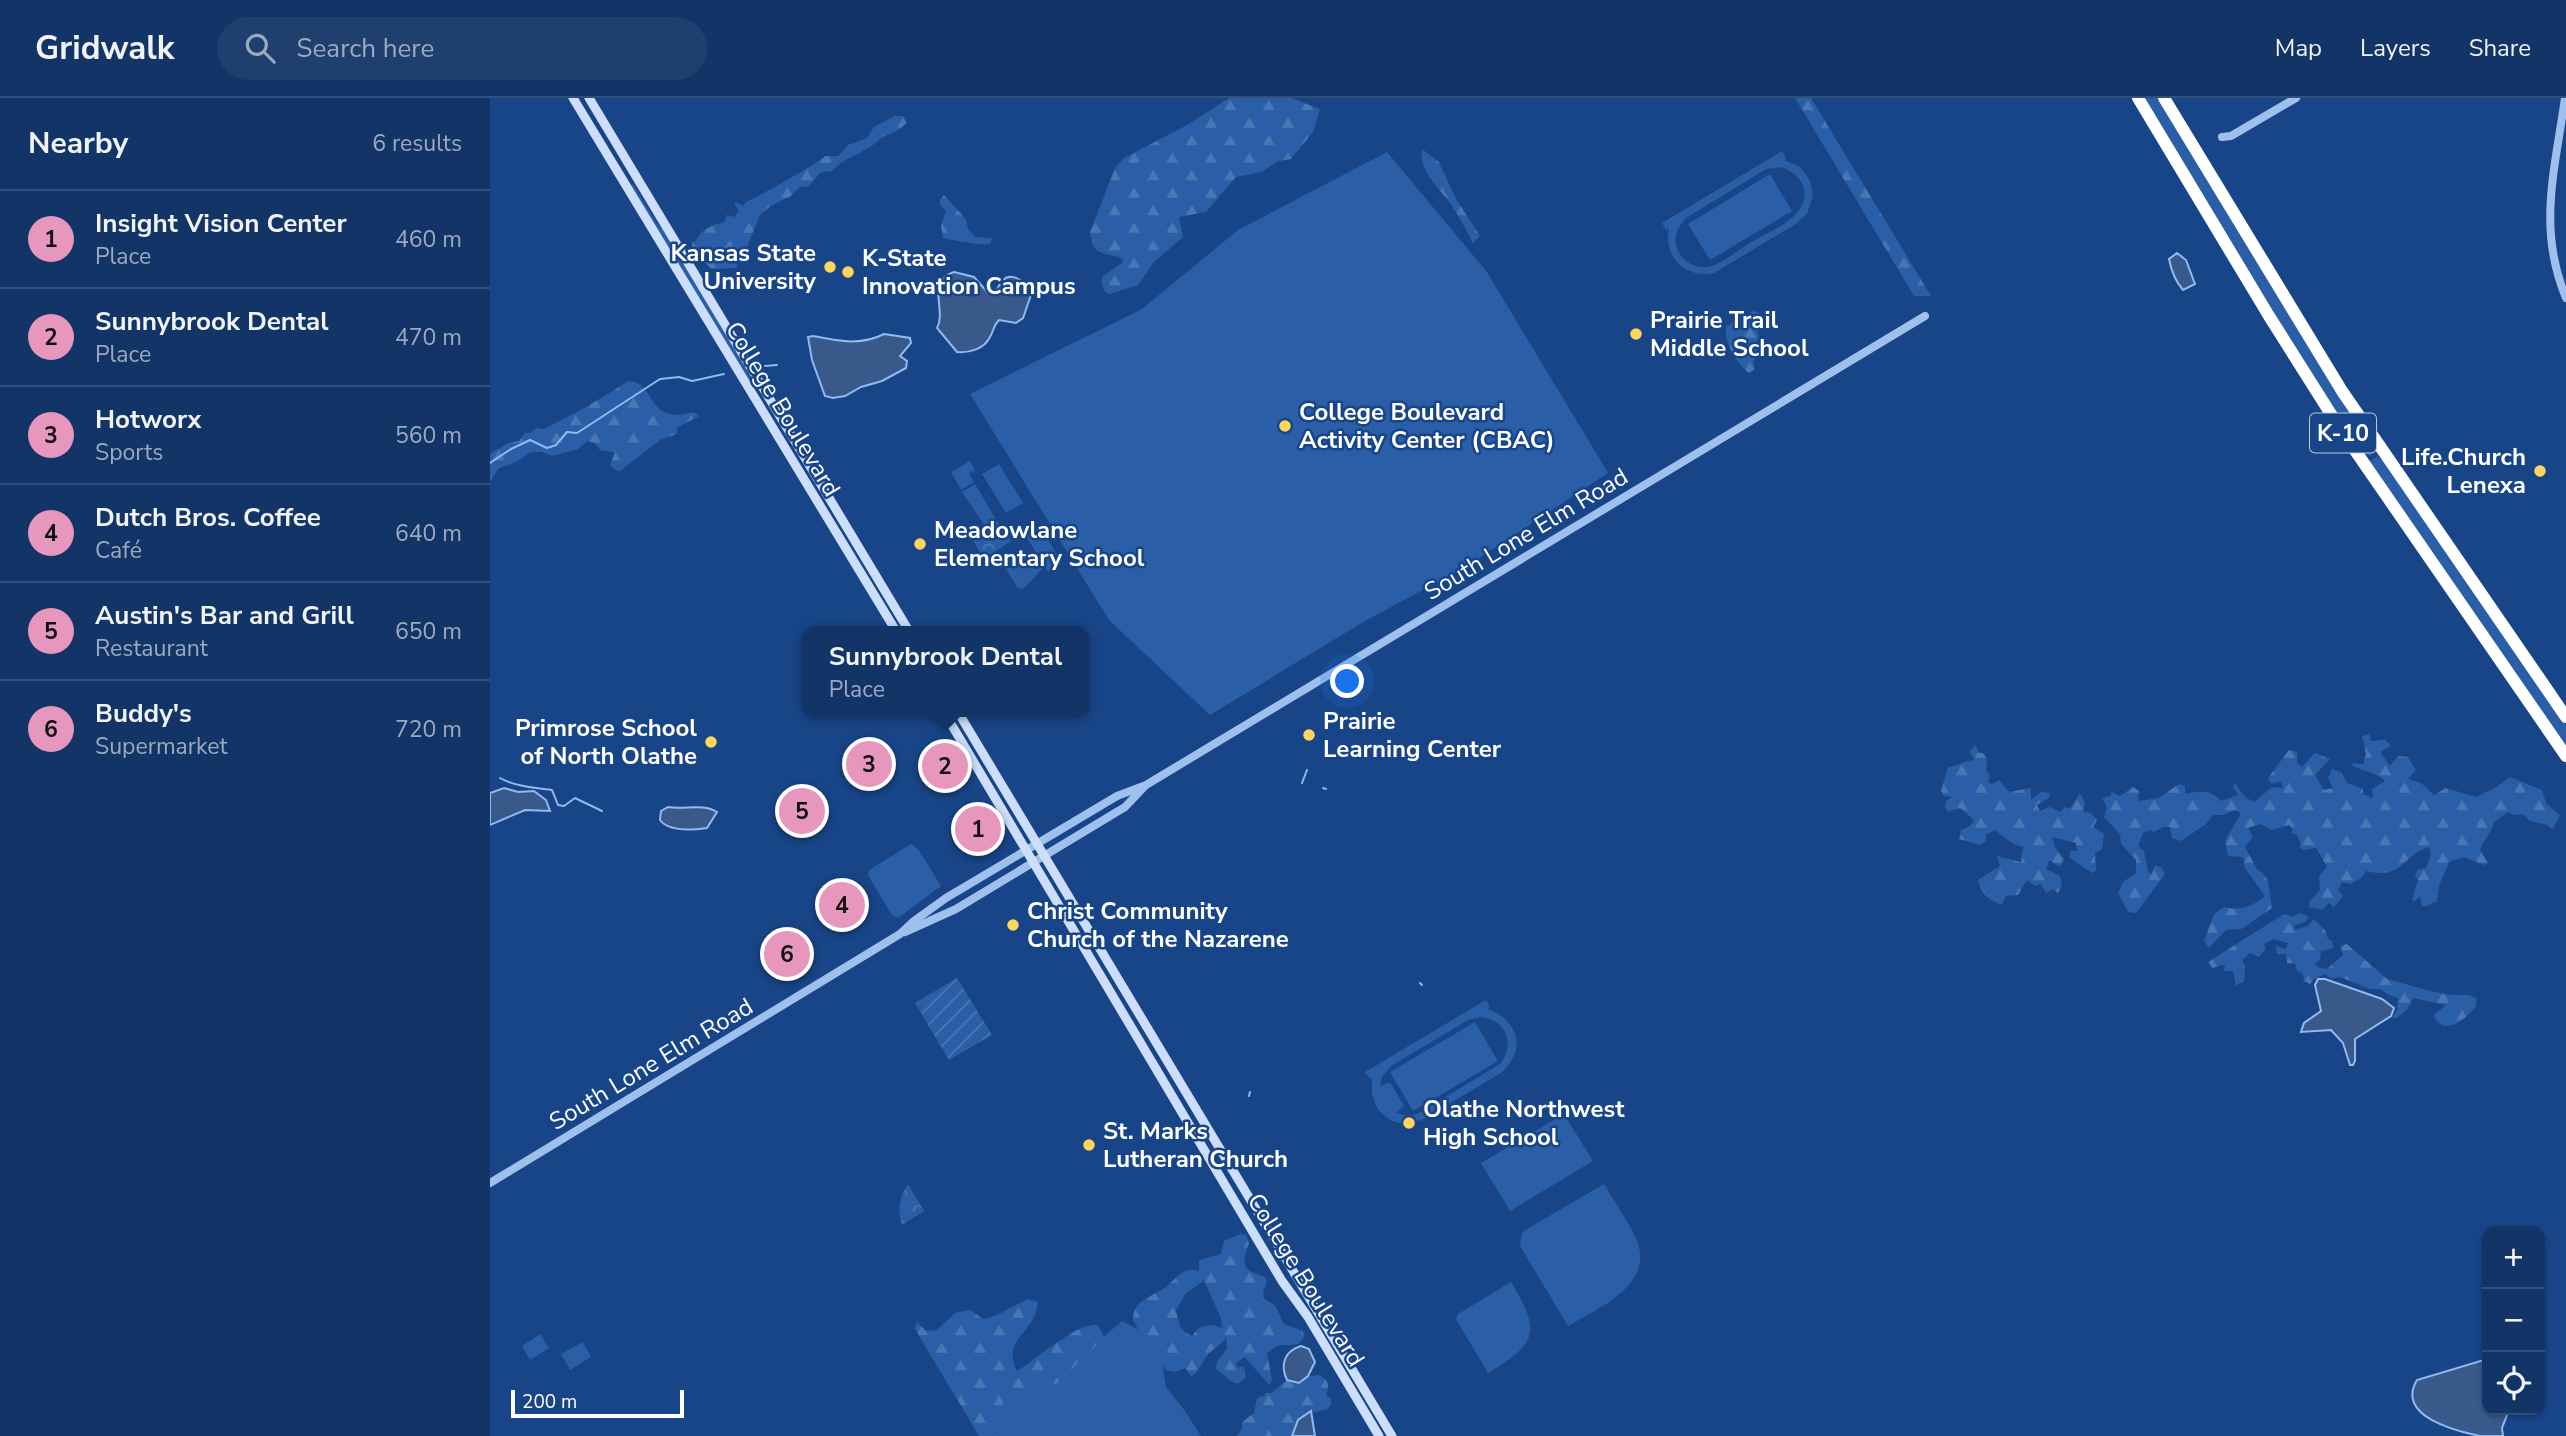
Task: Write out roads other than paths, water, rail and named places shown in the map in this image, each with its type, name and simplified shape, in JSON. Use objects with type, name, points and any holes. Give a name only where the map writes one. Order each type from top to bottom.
[{"type":"highway","name":"K-10","points":[[2138,98],[2335,420],[2566,756]]},
{"type":"highway","name":"K-10","points":[[2164,98],[2349,401],[2566,717]]},
{"type":"main road","name":"College Boulevard","points":[[573,98],[892,626]]},
{"type":"main road","name":"College Boulevard","points":[[589,98],[906,626]]},
{"type":"main road","name":"College Boulevard","points":[[947,717],[1282,1281],[1308,1317],[1379,1436]]},
{"type":"main road","name":"College Boulevard","points":[[961,717],[1392,1436]]},
{"type":"street","points":[[2222,137],[2231,136],[2296,98]]},
{"type":"street","points":[[2565,98],[2552,187],[2549,234],[2552,258],[2566,298]]},
{"type":"street","name":"South Lone Elm Road","points":[[490,1182],[902,933],[936,906],[1026,850],[1116,796],[1146,785],[1925,316]]},
{"type":"street","name":"South Lone Elm Road","points":[[902,933],[914,930],[956,909],[1125,807],[1146,785]]},
{"type":"waterway","points":[[765,366],[777,365]]},
{"type":"waterway","points":[[490,463],[530,440],[547,448],[556,445],[567,432],[577,433],[660,379],[679,377],[692,381],[724,374]]},
{"type":"waterway","points":[[1302,783],[1307,770]]},
{"type":"waterway","points":[[500,778],[518,785],[552,790],[558,805],[564,806],[575,798],[602,811]]},
{"type":"waterway","points":[[1249,1096],[1250,1092]]},
{"type":"place","name":"Kansas State University","points":[[830,267]]},
{"type":"place","name":"K-State Innovation Campus","points":[[848,272]]},
{"type":"place","name":"Prairie Trail Middle School","points":[[1636,334]]},
{"type":"place","name":"College Boulevard Activity Center (CBAC)","points":[[1285,426]]},
{"type":"place","name":"Life.Church Lenexa","points":[[2540,471]]},
{"type":"place","name":"Meadowlane Elementary School","points":[[920,544]]},
{"type":"place","name":"Prairie Learning Center","points":[[1309,735]]},
{"type":"place","name":"Primrose School of North Olathe","points":[[711,742]]},
{"type":"place","name":"Hotworx","points":[[869,764]]},
{"type":"place","name":"Sunnybrook Dental","points":[[945,766]]},
{"type":"place","name":"Austin's Bar and Grill","points":[[802,811]]},
{"type":"place","name":"Insight Vision Center","points":[[978,829]]},
{"type":"place","name":"Dutch Bros. Coffee","points":[[842,905]]},
{"type":"place","name":"Christ Community Church of the Nazarene","points":[[1013,925]]},
{"type":"place","name":"Buddy's","points":[[787,954]]},
{"type":"place","name":"Olathe Northwest High School","points":[[1409,1123]]},
{"type":"place","name":"St. Marks Lutheran Church","points":[[1089,1145]]}]
